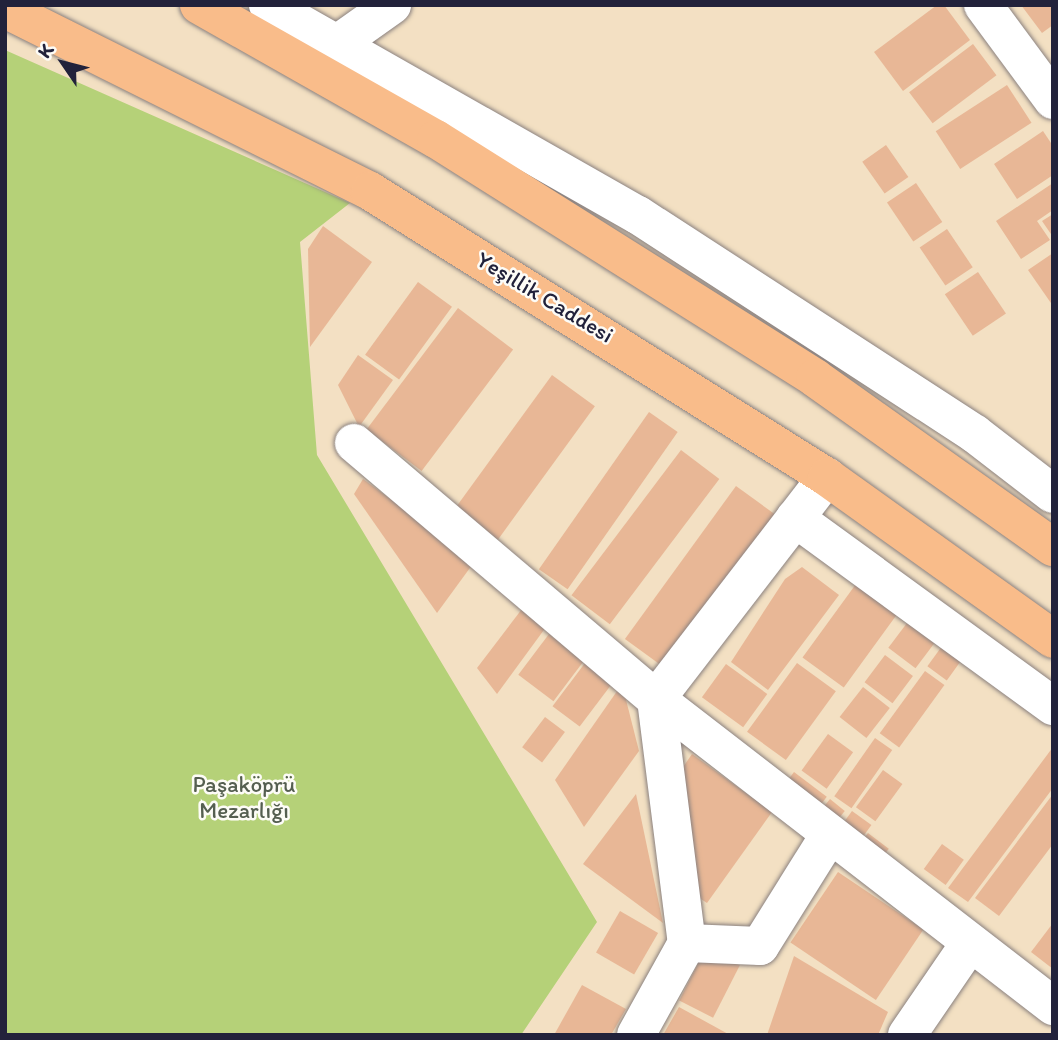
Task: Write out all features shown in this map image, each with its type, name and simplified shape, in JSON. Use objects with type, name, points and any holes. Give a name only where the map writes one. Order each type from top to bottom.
[{"type":"highway","points":[[199,5],[436,139],[816,378],[1053,547]]},
{"type":"highway","name":"Yeşillik Caddesi","points":[[5,9],[370,191],[827,477],[1053,639]]},
{"type":"street","points":[[268,5],[340,41],[638,215],[975,434],[1053,494]]},
{"type":"street","points":[[340,41],[392,5]]},
{"type":"street","points":[[983,5],[1053,100]]},
{"type":"street","points":[[354,443],[656,699],[828,837],[1053,1006]]},
{"type":"street","points":[[636,1035],[687,943],[656,699],[827,477]]},
{"type":"street","points":[[795,519],[1053,706]]},
{"type":"street","points":[[687,943],[760,946],[828,837]]},
{"type":"street","points":[[907,1035],[970,943]]},
{"type":"green space","name":"Paşaköprü Mezarlığı","points":[[5,50],[350,203],[300,242],[317,455],[597,922],[521,1035],[5,1035]]},
{"type":"building","points":[[937,5],[944,5],[970,40],[903,91],[874,52]]},
{"type":"building","points":[[1021,5],[1053,5],[1053,25],[1042,33]]},
{"type":"building","points":[[973,44],[996,75],[933,123],[909,92]]},
{"type":"building","points":[[1007,85],[1032,123],[960,169],[936,131]]},
{"type":"building","points":[[1043,131],[1053,146],[1053,175],[1017,199],[994,164]]},
{"type":"building","points":[[886,145],[908,177],[885,194],[862,162]]},
{"type":"building","points":[[916,183],[942,222],[913,242],[887,203]]},
{"type":"building","points":[[1053,183],[1053,210],[1037,221],[1050,240],[1021,259],[996,221]]},
{"type":"building","points":[[1053,214],[1053,237],[1042,221]]},
{"type":"building","points":[[323,226],[372,262],[310,347],[308,249]]},
{"type":"building","points":[[947,229],[973,267],[945,286],[920,247]]},
{"type":"building","points":[[1053,253],[1053,306],[1028,270]]},
{"type":"building","points":[[978,272],[1006,313],[973,336],[945,294]]},
{"type":"building","points":[[418,282],[452,307],[399,379],[365,355]]},
{"type":"building","points":[[458,308],[513,350],[422,471],[367,429]]},
{"type":"building","points":[[358,355],[393,380],[359,427],[338,385]]},
{"type":"building","points":[[552,375],[595,406],[498,540],[455,508]]},
{"type":"building","points":[[649,412],[678,432],[568,589],[539,569]]},
{"type":"building","points":[[681,450],[719,479],[610,624],[571,595]]},
{"type":"building","points":[[363,479],[475,561],[437,613],[354,494]]},
{"type":"building","points":[[736,486],[780,518],[669,671],[625,639]]},
{"type":"building","points":[[802,567],[839,595],[768,690],[731,662],[785,579]]},
{"type":"building","points":[[856,584],[897,614],[844,688],[803,658]]},
{"type":"building","points":[[525,605],[549,623],[497,694],[477,668]]},
{"type":"building","points":[[907,623],[934,643],[915,668],[888,648]]},
{"type":"building","points":[[549,634],[584,660],[553,701],[518,675]]},
{"type":"building","points":[[945,642],[964,656],[947,680],[927,666]]},
{"type":"building","points":[[885,655],[913,676],[892,703],[865,682]]},
{"type":"building","points":[[585,663],[612,683],[580,727],[553,706]]},
{"type":"building","points":[[797,663],[836,691],[786,760],[747,732]]},
{"type":"building","points":[[726,664],[767,694],[743,727],[702,697]]},
{"type":"building","points":[[925,671],[944,685],[899,747],[880,733]]},
{"type":"building","points":[[622,684],[639,751],[584,827],[555,780]]},
{"type":"building","points":[[863,687],[890,708],[866,738],[840,717]]},
{"type":"building","points":[[545,717],[565,732],[542,762],[522,747]]},
{"type":"building","points":[[828,734],[853,752],[827,789],[802,770]]},
{"type":"building","points":[[875,738],[892,750],[851,808],[834,796]]},
{"type":"building","points":[[1053,747],[1053,788],[968,902],[948,888]]},
{"type":"building","points":[[692,754],[772,812],[707,903],[695,895],[681,770]]},
{"type":"building","points":[[883,770],[902,784],[875,821],[856,807]]},
{"type":"building","points":[[794,772],[827,797],[814,813],[781,789]]},
{"type":"building","points":[[636,794],[663,923],[583,864]]},
{"type":"building","points":[[1053,794],[1053,844],[999,916],[975,898]]},
{"type":"building","points":[[830,799],[845,811],[832,827],[817,815]]},
{"type":"building","points":[[852,811],[871,825],[859,842],[840,828]]},
{"type":"building","points":[[868,833],[889,849],[879,862],[858,847]]},
{"type":"building","points":[[942,844],[964,860],[946,885],[924,869]]},
{"type":"building","points":[[838,872],[923,930],[876,1000],[790,942]]},
{"type":"building","points":[[620,911],[658,933],[634,975],[596,953]]},
{"type":"building","points":[[1053,923],[1053,969],[1031,952]]},
{"type":"building","points":[[706,948],[740,965],[713,1018],[679,1001]]},
{"type":"building","points":[[794,956],[888,1012],[878,1035],[767,1035]]},
{"type":"building","points":[[582,985],[626,1009],[611,1035],[554,1035]]},
{"type":"building","points":[[679,1007],[730,1035],[663,1035]]}]
